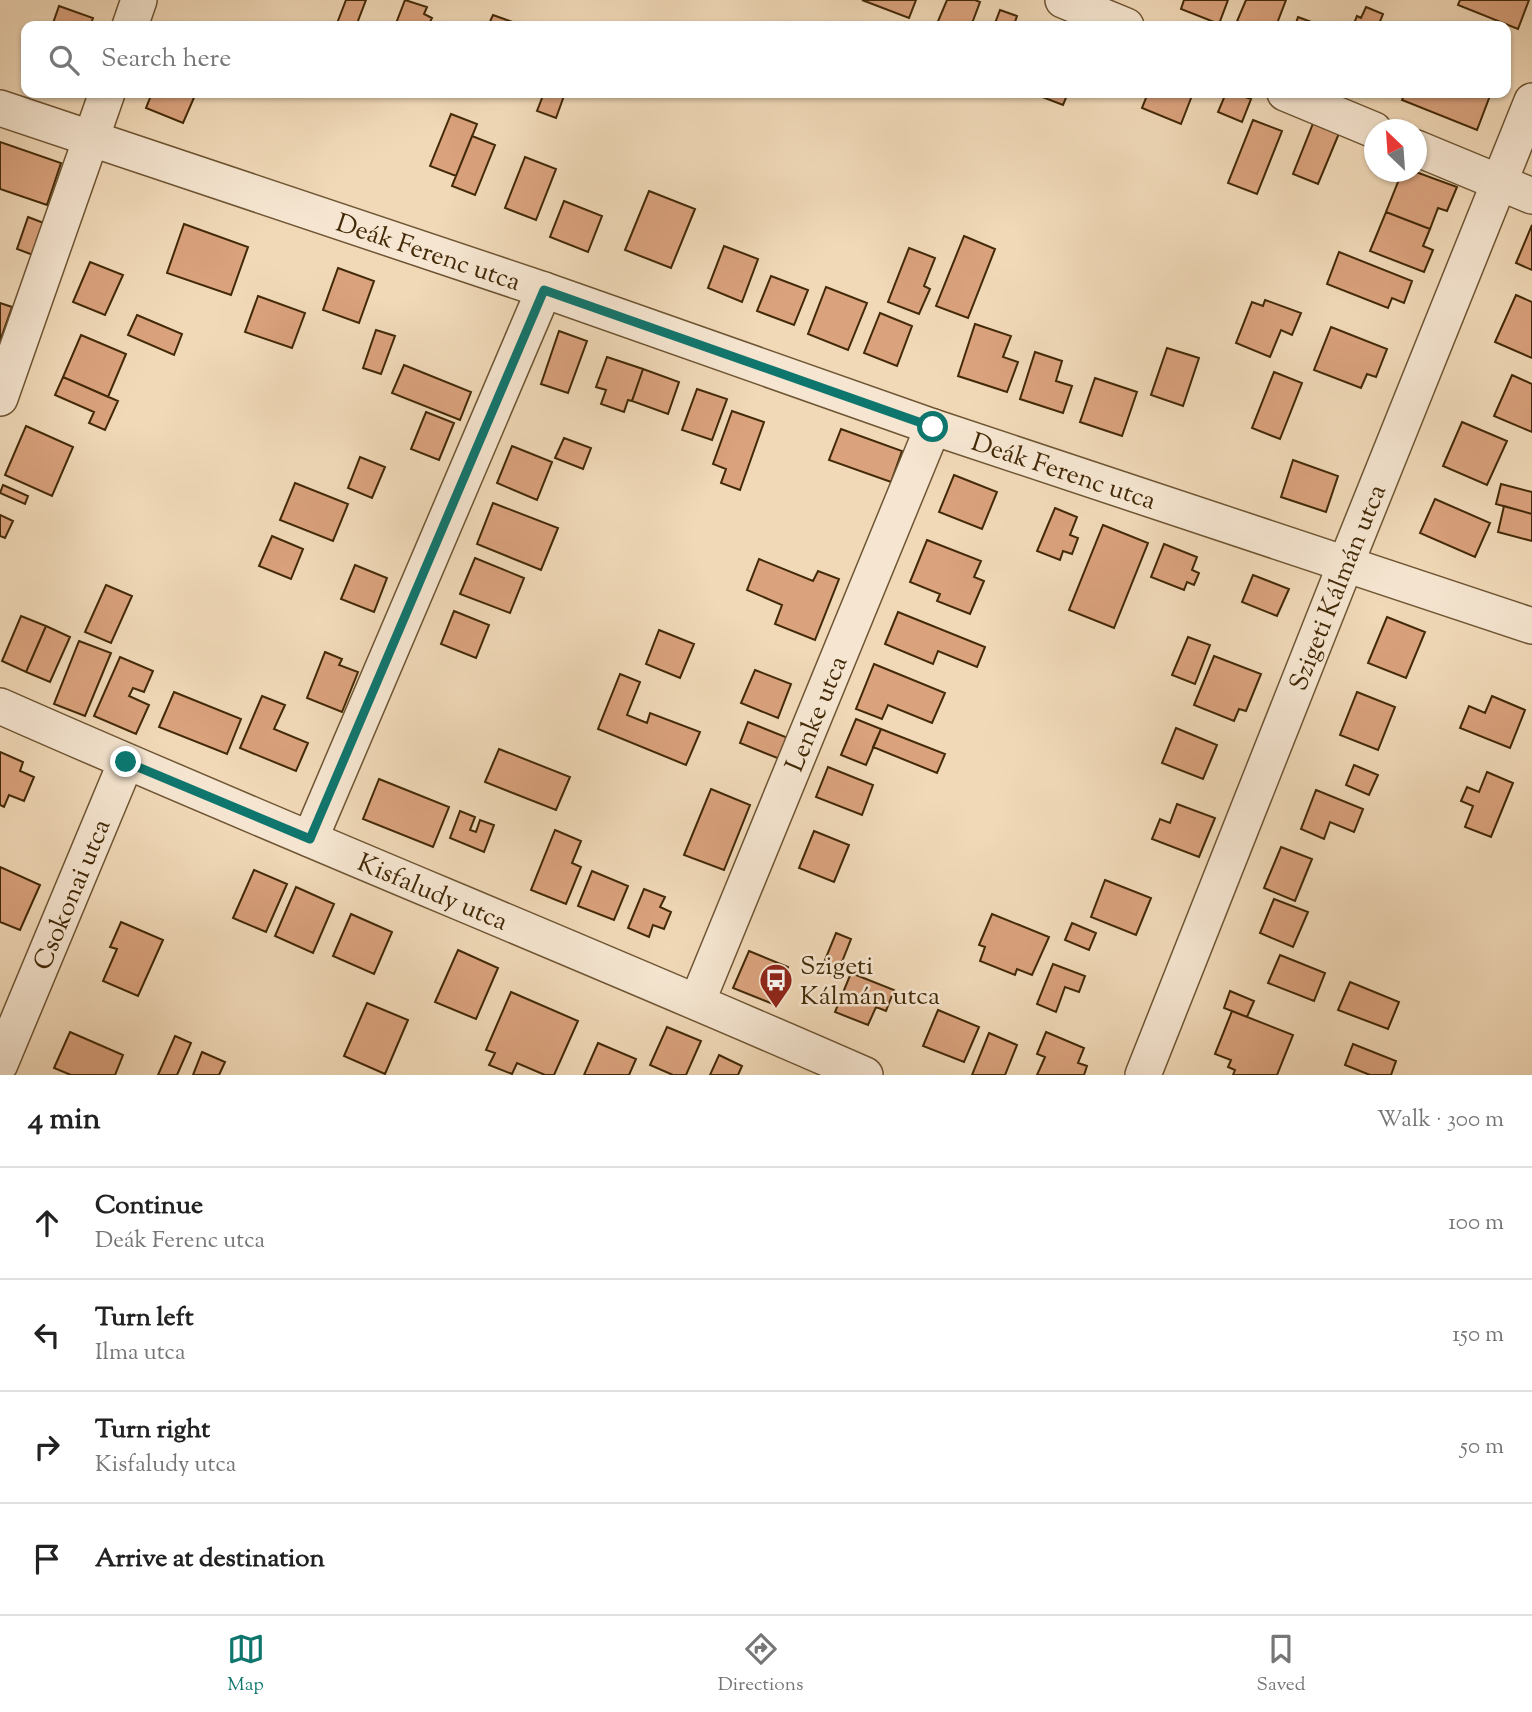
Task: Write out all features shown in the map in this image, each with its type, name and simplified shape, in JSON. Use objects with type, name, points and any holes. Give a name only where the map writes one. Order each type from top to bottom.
[{"type":"street","points":[[132,21],[139,0]]},
{"type":"street","points":[[1063,0],[1114,21]]},
{"type":"street","points":[[0,398],[105,98]]},
{"type":"street","points":[[1297,98],[1364,126]]},
{"type":"street","name":"Szigeti Kálmán utca","points":[[1143,1075],[1532,101]]},
{"type":"street","name":"Deák Ferenc utca","points":[[0,108],[544,290],[933,427],[1532,626]]},
{"type":"street","points":[[1427,152],[1532,195]]},
{"type":"street","points":[[310,839],[544,290]]},
{"type":"street","name":"Lenke utca","points":[[697,1002],[933,427]]},
{"type":"street","name":"Kisfaludy utca","points":[[0,706],[865,1075]]},
{"type":"street","name":"Csokonai utca","points":[[0,1064],[126,762]]},
{"type":"building","points":[[346,0],[366,0],[358,21],[338,21]]},
{"type":"building","points":[[405,0],[427,7],[424,14],[432,18],[430,21],[397,21]]},
{"type":"building","points":[[862,0],[916,0],[909,18]]},
{"type":"building","points":[[947,0],[980,2],[973,21],[938,21]]},
{"type":"building","points":[[1184,0],[1228,0],[1220,21],[1211,21],[1181,9]]},
{"type":"building","points":[[1246,0],[1286,0],[1278,21],[1237,21]]},
{"type":"building","points":[[1460,0],[1529,0],[1518,29],[1511,26],[1511,21],[1498,21],[1458,5]]},
{"type":"building","points":[[59,6],[93,18],[92,21],[54,21]]},
{"type":"building","points":[[1366,7],[1383,14],[1380,21],[1355,21],[1357,16],[1361,18]]},
{"type":"building","points":[[1000,10],[1017,16],[1015,21],[996,21]]},
{"type":"building","points":[[493,15],[510,21],[490,21]]},
{"type":"building","points":[[150,98],[194,98],[183,123],[146,108]]},
{"type":"building","points":[[542,98],[563,98],[556,118],[537,111]]},
{"type":"building","points":[[1045,98],[1066,98],[1063,105]]},
{"type":"building","points":[[1146,98],[1191,98],[1181,124],[1142,108]]},
{"type":"building","points":[[1224,98],[1251,99],[1242,122],[1218,112]]},
{"type":"building","points":[[1403,98],[1489,98],[1477,130],[1402,100]]},
{"type":"building","points":[[451,114],[477,124],[456,176],[430,166]]},
{"type":"building","points":[[1253,120],[1282,131],[1257,194],[1228,183]]},
{"type":"building","points":[[1314,121],[1340,131],[1318,184],[1293,174]]},
{"type":"building","points":[[472,136],[495,145],[475,195],[452,186]]},
{"type":"building","points":[[0,142],[61,163],[47,205],[0,189]]},
{"type":"building","points":[[525,157],[556,169],[536,220],[505,208]]},
{"type":"building","points":[[1427,176],[1457,187],[1447,211],[1438,208],[1430,229],[1386,212],[1398,182],[1427,182]]},
{"type":"building","points":[[649,191],[695,209],[671,268],[625,250]]},
{"type":"building","points":[[564,201],[602,216],[588,252],[550,237]]},
{"type":"building","points":[[1386,212],[1430,229],[1423,246],[1433,250],[1424,272],[1370,251]]},
{"type":"building","points":[[28,217],[44,223],[33,255],[17,249]]},
{"type":"building","points":[[184,224],[248,247],[231,295],[167,273]]},
{"type":"building","points":[[1532,225],[1532,270],[1516,263]]},
{"type":"building","points":[[964,236],[995,249],[968,318],[936,306]]},
{"type":"building","points":[[724,246],[758,259],[742,302],[708,288]]},
{"type":"building","points":[[909,248],[935,258],[924,286],[930,289],[919,314],[888,302]]},
{"type":"building","points":[[1339,252],[1412,281],[1404,303],[1392,298],[1388,308],[1327,284]]},
{"type":"building","points":[[90,262],[123,275],[105,315],[73,302]]},
{"type":"building","points":[[338,268],[374,281],[359,323],[323,310]]},
{"type":"building","points":[[771,276],[808,290],[794,325],[757,311]]},
{"type":"building","points":[[826,287],[867,303],[848,350],[808,334]]},
{"type":"building","points":[[1516,295],[1532,302],[1532,358],[1495,342]]},
{"type":"building","points":[[258,296],[305,313],[292,348],[245,332]]},
{"type":"building","points":[[1265,300],[1301,313],[1292,335],[1281,330],[1270,357],[1236,343],[1252,302],[1263,306]]},
{"type":"building","points":[[0,303],[12,307],[0,341]]},
{"type":"building","points":[[880,313],[912,326],[897,366],[864,353]]},
{"type":"building","points":[[137,315],[182,334],[174,355],[128,335]]},
{"type":"building","points":[[975,324],[1011,336],[1003,357],[1018,362],[1007,392],[958,376]]},
{"type":"building","points":[[1331,327],[1387,349],[1376,377],[1367,374],[1361,388],[1314,370]]},
{"type":"building","points":[[376,330],[395,336],[381,374],[363,368]]},
{"type":"building","points":[[559,331],[587,341],[568,393],[541,384]]},
{"type":"building","points":[[81,335],[126,354],[108,397],[63,377]]},
{"type":"building","points":[[1167,348],[1199,358],[1183,406],[1151,395]]},
{"type":"building","points":[[1035,352],[1062,361],[1056,381],[1072,386],[1063,413],[1020,399]]},
{"type":"building","points":[[607,357],[643,369],[632,401],[628,400],[624,412],[601,404],[606,390],[596,387]]},
{"type":"building","points":[[404,365],[471,392],[460,420],[392,393]]},
{"type":"building","points":[[643,369],[679,382],[668,414],[632,401]]},
{"type":"building","points":[[1274,372],[1302,383],[1280,439],[1252,428]]},
{"type":"building","points":[[1512,375],[1532,384],[1532,432],[1494,416]]},
{"type":"building","points":[[63,377],[118,401],[105,430],[89,423],[94,412],[55,395]]},
{"type":"building","points":[[1095,378],[1137,392],[1122,436],[1080,422]]},
{"type":"building","points":[[697,389],[727,399],[712,440],[682,430]]},
{"type":"building","points":[[732,411],[764,422],[740,490],[721,483],[726,469],[713,464]]},
{"type":"building","points":[[426,412],[454,423],[439,460],[411,449]]},
{"type":"building","points":[[1462,422],[1507,441],[1487,485],[1443,466]]},
{"type":"building","points":[[26,426],[73,447],[52,496],[5,475]]},
{"type":"building","points":[[841,429],[902,451],[891,482],[829,460]]},
{"type":"building","points":[[564,438],[591,448],[583,469],[555,458]]},
{"type":"building","points":[[512,446],[552,462],[537,500],[497,483]]},
{"type":"building","points":[[360,457],[385,467],[372,498],[348,488]]},
{"type":"building","points":[[1293,460],[1338,476],[1326,512],[1281,497]]},
{"type":"building","points":[[954,475],[997,492],[982,529],[939,512]]},
{"type":"building","points":[[295,483],[348,504],[333,541],[280,520]]},
{"type":"building","points":[[1501,484],[1532,492],[1532,514],[1496,504]]},
{"type":"building","points":[[3,485],[28,496],[25,504],[0,493]]},
{"type":"building","points":[[1435,499],[1490,523],[1475,557],[1420,533]]},
{"type":"building","points":[[493,503],[558,528],[541,570],[477,544]]},
{"type":"building","points":[[1504,506],[1532,514],[1532,541],[1498,532]]},
{"type":"building","points":[[1055,508],[1077,517],[1070,535],[1078,538],[1072,554],[1063,551],[1060,560],[1037,551]]},
{"type":"building","points":[[0,515],[13,521],[5,538],[0,536]]},
{"type":"building","points":[[1103,525],[1148,543],[1114,628],[1069,610]]},
{"type":"building","points":[[272,536],[303,549],[291,579],[259,566]]},
{"type":"building","points":[[927,540],[981,561],[974,577],[984,581],[970,614],[937,601],[940,594],[910,582]]},
{"type":"building","points":[[1164,544],[1197,557],[1192,570],[1199,573],[1194,585],[1187,582],[1184,590],[1151,577]]},
{"type":"building","points":[[475,558],[524,578],[510,613],[460,594]]},
{"type":"building","points":[[759,559],[813,581],[818,571],[839,579],[815,640],[775,624],[782,605],[747,590]]},
{"type":"building","points":[[355,565],[387,578],[374,612],[341,599]]},
{"type":"building","points":[[1253,575],[1289,589],[1277,616],[1242,602]]},
{"type":"building","points":[[106,585],[132,596],[111,643],[85,632]]},
{"type":"building","points":[[454,611],[489,625],[476,658],[441,644]]},
{"type":"building","points":[[898,612],[985,647],[977,667],[938,651],[933,664],[885,644]]},
{"type":"building","points":[[21,616],[46,626],[26,672],[2,661]]},
{"type":"building","points":[[1387,617],[1425,632],[1406,678],[1368,663]]},
{"type":"building","points":[[46,626],[70,637],[50,682],[26,672]]},
{"type":"building","points":[[659,630],[694,644],[680,678],[646,664]]},
{"type":"building","points":[[1188,637],[1210,645],[1195,684],[1172,675]]},
{"type":"building","points":[[79,641],[111,653],[85,716],[54,704]]},
{"type":"building","points":[[325,652],[342,659],[339,665],[358,672],[342,712],[307,698]]},
{"type":"building","points":[[1214,656],[1261,674],[1246,711],[1239,709],[1234,721],[1194,705]]},
{"type":"building","points":[[120,657],[153,671],[144,692],[133,688],[129,696],[149,705],[136,734],[94,716]]},
{"type":"building","points":[[874,664],[945,693],[932,723],[888,705],[882,719],[856,709]]},
{"type":"building","points":[[755,670],[791,684],[778,718],[741,703]]},
{"type":"building","points":[[620,674],[640,682],[627,715],[647,723],[650,713],[700,732],[686,765],[598,729]]},
{"type":"building","points":[[174,692],[241,719],[227,754],[159,727]]},
{"type":"building","points":[[1357,692],[1395,707],[1378,750],[1340,735]]},
{"type":"building","points":[[262,696],[285,705],[274,729],[308,743],[296,771],[240,748]]},
{"type":"building","points":[[1492,696],[1525,710],[1510,748],[1460,728],[1469,706],[1485,713]]},
{"type":"building","points":[[856,719],[881,729],[866,765],[841,755]]},
{"type":"building","points":[[748,722],[793,740],[785,761],[740,743]]},
{"type":"building","points":[[1176,728],[1217,745],[1203,779],[1162,763]]},
{"type":"building","points":[[881,729],[945,754],[937,773],[873,747]]},
{"type":"building","points":[[499,749],[570,777],[556,810],[485,782]]},
{"type":"building","points":[[0,752],[23,762],[20,771],[34,777],[24,801],[9,795],[4,807],[0,805]]},
{"type":"building","points":[[1354,765],[1378,775],[1369,795],[1346,785]]},
{"type":"building","points":[[828,767],[873,785],[862,815],[816,797]]},
{"type":"building","points":[[1487,772],[1513,783],[1491,837],[1465,827],[1473,806],[1461,801],[1467,787],[1479,792]]},
{"type":"building","points":[[379,779],[449,807],[433,847],[363,819]]},
{"type":"building","points":[[711,789],[750,805],[724,870],[684,855]]},
{"type":"building","points":[[1316,790],[1363,809],[1354,832],[1330,822],[1324,839],[1301,829]]},
{"type":"building","points":[[1177,804],[1215,818],[1199,857],[1152,839],[1160,819],[1170,823]]},
{"type":"building","points":[[460,811],[475,817],[470,830],[476,832],[480,820],[494,825],[484,852],[450,838]]},
{"type":"building","points":[[555,830],[581,841],[572,863],[581,867],[566,904],[531,890]]},
{"type":"building","points":[[814,831],[849,845],[834,882],[799,868]]},
{"type":"building","points":[[1281,847],[1312,859],[1295,901],[1264,888]]},
{"type":"building","points":[[0,867],[40,885],[20,930],[0,922]]},
{"type":"building","points":[[254,870],[287,884],[266,932],[233,918]]},
{"type":"building","points":[[592,871],[628,886],[614,920],[578,906]]},
{"type":"building","points":[[1105,880],[1151,898],[1136,935],[1091,917]]},
{"type":"building","points":[[296,887],[334,904],[313,953],[275,936]]},
{"type":"building","points":[[644,889],[665,897],[660,907],[671,912],[664,929],[653,925],[649,937],[628,928]]},
{"type":"building","points":[[1274,899],[1308,912],[1293,947],[1260,933]]},
{"type":"building","points":[[351,914],[392,932],[374,974],[333,956]]},
{"type":"building","points":[[992,914],[1049,937],[1032,975],[1017,969],[1015,975],[980,961],[985,947],[979,945]]},
{"type":"building","points":[[121,922],[163,940],[138,996],[103,981],[117,949],[110,947]]},
{"type":"building","points":[[1072,923],[1096,933],[1089,950],[1065,940]]},
{"type":"building","points":[[836,933],[851,939],[836,977],[820,972]]},
{"type":"building","points":[[458,950],[498,968],[476,1019],[435,1002]]},
{"type":"building","points":[[749,951],[788,967],[773,1004],[733,988]]},
{"type":"building","points":[[1280,955],[1325,973],[1314,1001],[1268,983]]},
{"type":"building","points":[[1053,964],[1085,976],[1079,992],[1065,987],[1056,1012],[1037,1004]]},
{"type":"building","points":[[851,973],[894,990],[886,1011],[876,1007],[868,1025],[835,1012]]},
{"type":"building","points":[[1350,982],[1399,1002],[1388,1029],[1338,1010]]},
{"type":"building","points":[[1230,991],[1254,1001],[1247,1017],[1224,1008]]},
{"type":"building","points":[[511,992],[578,1021],[554,1075],[545,1075],[517,1063],[512,1074],[489,1065],[495,1053],[486,1050]]},
{"type":"building","points":[[367,1003],[408,1020],[385,1074],[344,1056]]},
{"type":"building","points":[[938,1010],[979,1027],[964,1062],[923,1046]]},
{"type":"building","points":[[1232,1011],[1293,1035],[1277,1075],[1233,1075],[1235,1070],[1228,1067],[1231,1060],[1215,1054]]},
{"type":"building","points":[[667,1027],[701,1041],[686,1075],[673,1075],[650,1065]]},
{"type":"building","points":[[70,1032],[123,1055],[115,1075],[71,1075],[54,1068]]},
{"type":"building","points":[[1046,1032],[1084,1048],[1078,1063],[1087,1066],[1084,1075],[1037,1075],[1045,1057],[1037,1054]]},
{"type":"building","points":[[989,1033],[1017,1045],[1005,1075],[972,1075]]},
{"type":"building","points":[[175,1036],[191,1043],[177,1075],[158,1075]]},
{"type":"building","points":[[598,1043],[636,1059],[629,1075],[584,1075]]},
{"type":"building","points":[[1353,1044],[1396,1061],[1391,1075],[1370,1075],[1345,1065]]},
{"type":"building","points":[[202,1052],[225,1062],[219,1075],[193,1075]]},
{"type":"building","points":[[719,1055],[742,1066],[738,1075],[710,1075]]},
{"type":"place","name":"Szigeti Kálmán utca","points":[[776,1010]]},
{"type":"route","points":[[126,762],[310,839],[544,290],[933,427]]}]
